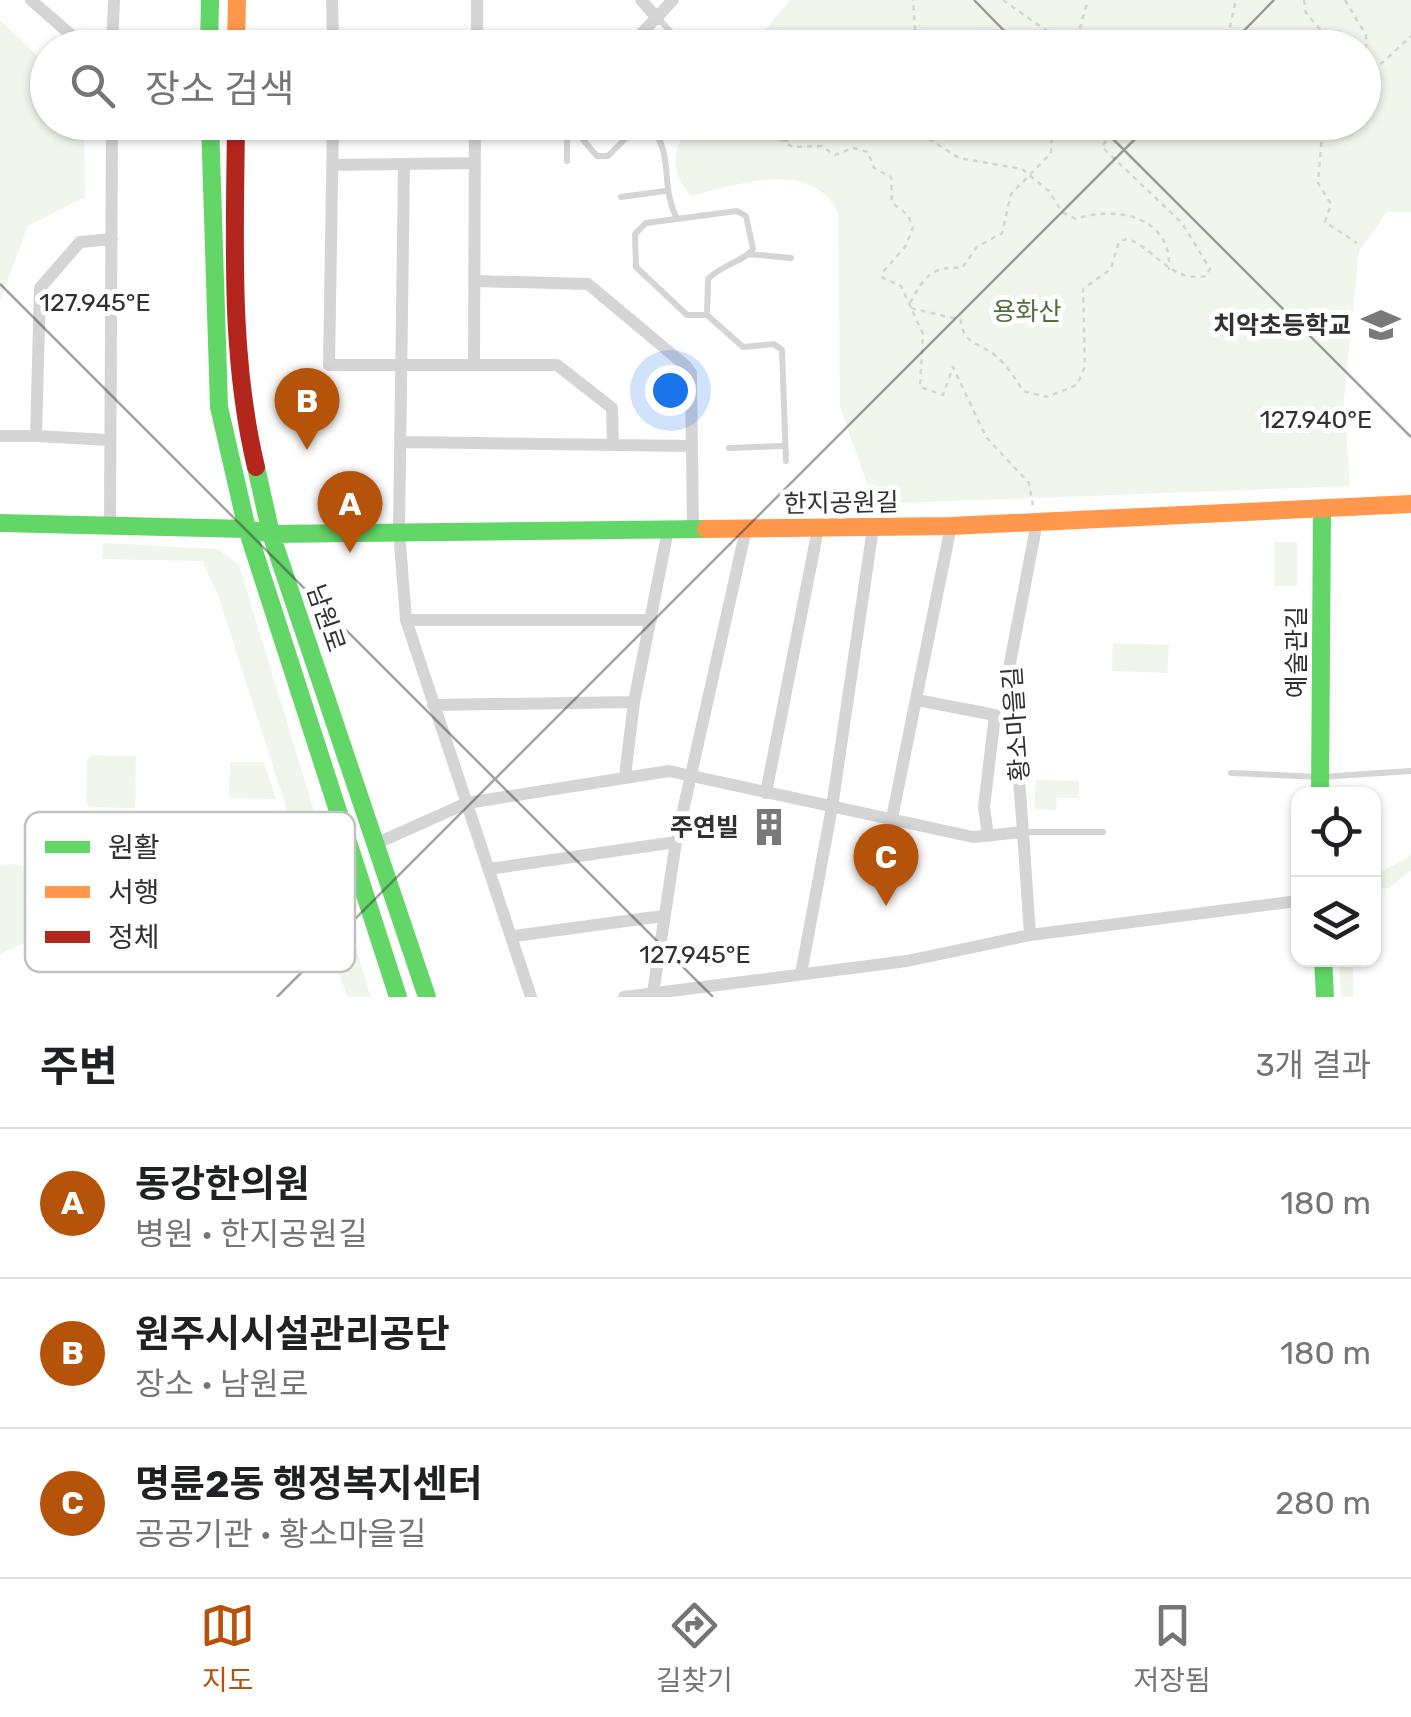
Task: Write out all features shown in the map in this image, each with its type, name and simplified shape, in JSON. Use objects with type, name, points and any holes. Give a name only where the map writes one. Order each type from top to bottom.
[{"type":"street","points":[[31,0],[65,30]]},
{"type":"street","points":[[113,30],[114,0]]},
{"type":"street","points":[[209,30],[210,0]]},
{"type":"street","points":[[236,30],[237,0]]},
{"type":"street","points":[[332,0],[333,30]]},
{"type":"street","points":[[477,30],[478,0]]},
{"type":"street","points":[[640,0],[658,18]]},
{"type":"street","points":[[646,30],[673,0]]},
{"type":"street","points":[[110,526],[112,140]]},
{"type":"street","name":"남원로","points":[[211,140],[219,408],[247,529],[338,812]]},
{"type":"street","name":"남원로","points":[[236,140],[234,300],[244,418],[271,534],[427,997]]},
{"type":"street","points":[[333,140],[329,365],[558,365],[612,408],[612,445]]},
{"type":"street","points":[[474,362],[475,140]]},
{"type":"street","points":[[332,165],[474,163]]},
{"type":"street","points":[[404,166],[400,532],[406,620],[532,997]]},
{"type":"street","points":[[36,436],[40,288],[80,242],[112,240]]},
{"type":"street","points":[[476,281],[588,284],[691,373],[693,530]]},
{"type":"street","points":[[0,436],[109,440]]},
{"type":"street","points":[[403,442],[692,446]]},
{"type":"street","name":"한지공원길","points":[[247,529],[271,534],[873,528],[952,526],[1035,516],[1411,504]]},
{"type":"street","name":"예술관길","points":[[1320,786],[1322,509]]},
{"type":"street","name":"황소마을길","points":[[1030,936],[1010,663],[1035,516]]},
{"type":"street","points":[[0,524],[247,529]]},
{"type":"street","points":[[891,823],[952,526]]},
{"type":"street","points":[[801,974],[832,807],[873,528]]},
{"type":"street","points":[[653,994],[676,842],[746,529]]},
{"type":"street","points":[[766,793],[818,529]]},
{"type":"street","points":[[625,776],[634,702],[668,530]]},
{"type":"street","points":[[406,620],[651,620]]},
{"type":"street","name":"황소마을길","points":[[918,700],[996,715],[984,807],[988,836]]},
{"type":"street","points":[[433,705],[634,702]]},
{"type":"street","points":[[375,844],[467,803],[669,771],[891,823],[973,837],[1024,832]]},
{"type":"street","points":[[489,869],[676,842]]},
{"type":"street","name":"남원로","points":[[355,864],[398,997]]},
{"type":"street","points":[[624,997],[906,961],[1030,936],[1291,902]]},
{"type":"street","points":[[514,936],[663,916]]},
{"type":"street","points":[[1323,967],[1324,997]]},
{"type":"lane","points":[[658,18],[669,30]]},
{"type":"lane","points":[[566,161],[567,140]]},
{"type":"lane","points":[[583,140],[597,156],[608,156],[625,140]]},
{"type":"lane","points":[[658,140],[668,155],[665,192],[676,217]]},
{"type":"lane","points":[[621,197],[665,192]]},
{"type":"lane","points":[[749,254],[753,249],[746,216],[736,211],[646,223],[635,234],[636,267],[687,314],[707,315],[742,347],[774,344],[782,350],[786,460]]},
{"type":"lane","points":[[707,315],[708,278],[724,263],[749,254],[791,258]]},
{"type":"lane","points":[[730,448],[785,446]]},
{"type":"lane","points":[[1231,773],[1320,786],[1411,770]]},
{"type":"lane","points":[[1024,832],[1103,832]]},
{"type":"path","points":[[912,0],[914,30]]},
{"type":"path","points":[[1003,0],[1046,30]]},
{"type":"path","points":[[1078,30],[1088,0]]},
{"type":"path","points":[[1229,30],[1236,0]]},
{"type":"path","points":[[1304,0],[1306,13],[1321,30]]},
{"type":"path","points":[[1346,0],[1363,30]]},
{"type":"path","points":[[1381,62],[1411,36]]},
{"type":"path","points":[[782,141],[787,140]]},
{"type":"path","points":[[931,140],[959,158],[1022,169],[1032,175],[1062,212],[1076,219],[1101,211],[1122,211],[1156,230],[1170,253],[1169,270]]},
{"type":"path","points":[[910,306],[924,276],[940,266],[962,268],[977,247],[1002,233],[1012,194],[1051,153],[1052,140]]},
{"type":"path","points":[[910,306],[961,320],[962,332],[971,344],[990,352],[1012,372],[1022,391],[1046,397],[1077,385],[1086,366],[1083,289],[1111,269],[1119,242],[1128,238],[1148,247],[1169,270],[1190,279],[1206,276],[1210,269],[1182,222],[1130,169],[1108,157],[1102,147],[1107,140]]},
{"type":"path","points":[[1322,140],[1318,183],[1331,204],[1325,222],[1357,243]]},
{"type":"path","points":[[782,141],[793,148],[821,146],[835,155],[854,148],[868,152],[874,168],[891,177],[892,203],[908,215],[912,228],[904,247],[882,273],[901,286],[923,334],[920,387],[943,395],[953,367],[986,437],[1029,483],[1035,516]]},
{"type":"green space","name":"용화산","points":[[790,0],[1411,0],[1411,212],[1387,212],[1359,251],[1344,400],[1350,486],[874,504],[840,407],[838,213],[826,196],[811,185],[792,180],[751,182],[691,196],[679,177],[675,159],[681,140],[1381,140],[1381,30],[765,30]]},
{"type":"green space","points":[[0,20],[30,49],[30,140],[84,140],[85,197],[28,226],[0,301]]},
{"type":"green space","points":[[1274,542],[1297,542],[1297,586],[1274,586]]},
{"type":"green space","points":[[103,543],[218,549],[239,565],[314,812],[288,812],[218,595],[202,561],[102,559]]},
{"type":"green space","points":[[1113,643],[1169,645],[1167,673],[1112,671]]},
{"type":"green space","points":[[92,755],[136,756],[135,808],[90,807],[86,802],[87,760]]},
{"type":"green space","points":[[230,762],[264,762],[276,799],[229,798]]},
{"type":"green space","points":[[1036,780],[1079,781],[1079,798],[1057,798],[1056,810],[1034,809]]},
{"type":"green space","points":[[1411,855],[1411,870],[1389,888],[1381,889],[1381,872]]},
{"type":"green space","points":[[0,866],[25,867],[25,943],[0,954]]},
{"type":"green space","points":[[355,945],[371,997],[347,997],[339,972],[355,972]]},
{"type":"green space","points":[[1339,967],[1353,967],[1353,997],[1341,997]]},
{"type":"traffic: fast","points":[[209,30],[210,0]]},
{"type":"traffic: fast","points":[[211,140],[219,407],[247,529],[338,812]]},
{"type":"traffic: fast","points":[[256,467],[271,534],[427,997]]},
{"type":"traffic: fast","points":[[1320,787],[1322,509]]},
{"type":"traffic: fast","points":[[0,523],[247,529],[271,534],[706,529]]},
{"type":"traffic: fast","points":[[355,864],[398,997]]},
{"type":"traffic: fast","points":[[1323,967],[1325,997]]},
{"type":"traffic: slow","points":[[236,30],[237,0]]},
{"type":"traffic: slow","points":[[706,529],[951,526],[1411,504]]},
{"type":"traffic: jam","points":[[236,140],[238,339],[241,382],[256,467]]},
{"type":"place","name":"치악초등학교","points":[[1381,325]]},
{"type":"place","name":"원주시시설관리공단","points":[[307,450]]},
{"type":"place","name":"동강한의원","points":[[350,553]]},
{"type":"place","name":"주연빌","points":[[769,827]]},
{"type":"place","name":"명륜2동 행정복지센터","points":[[886,906]]}]
